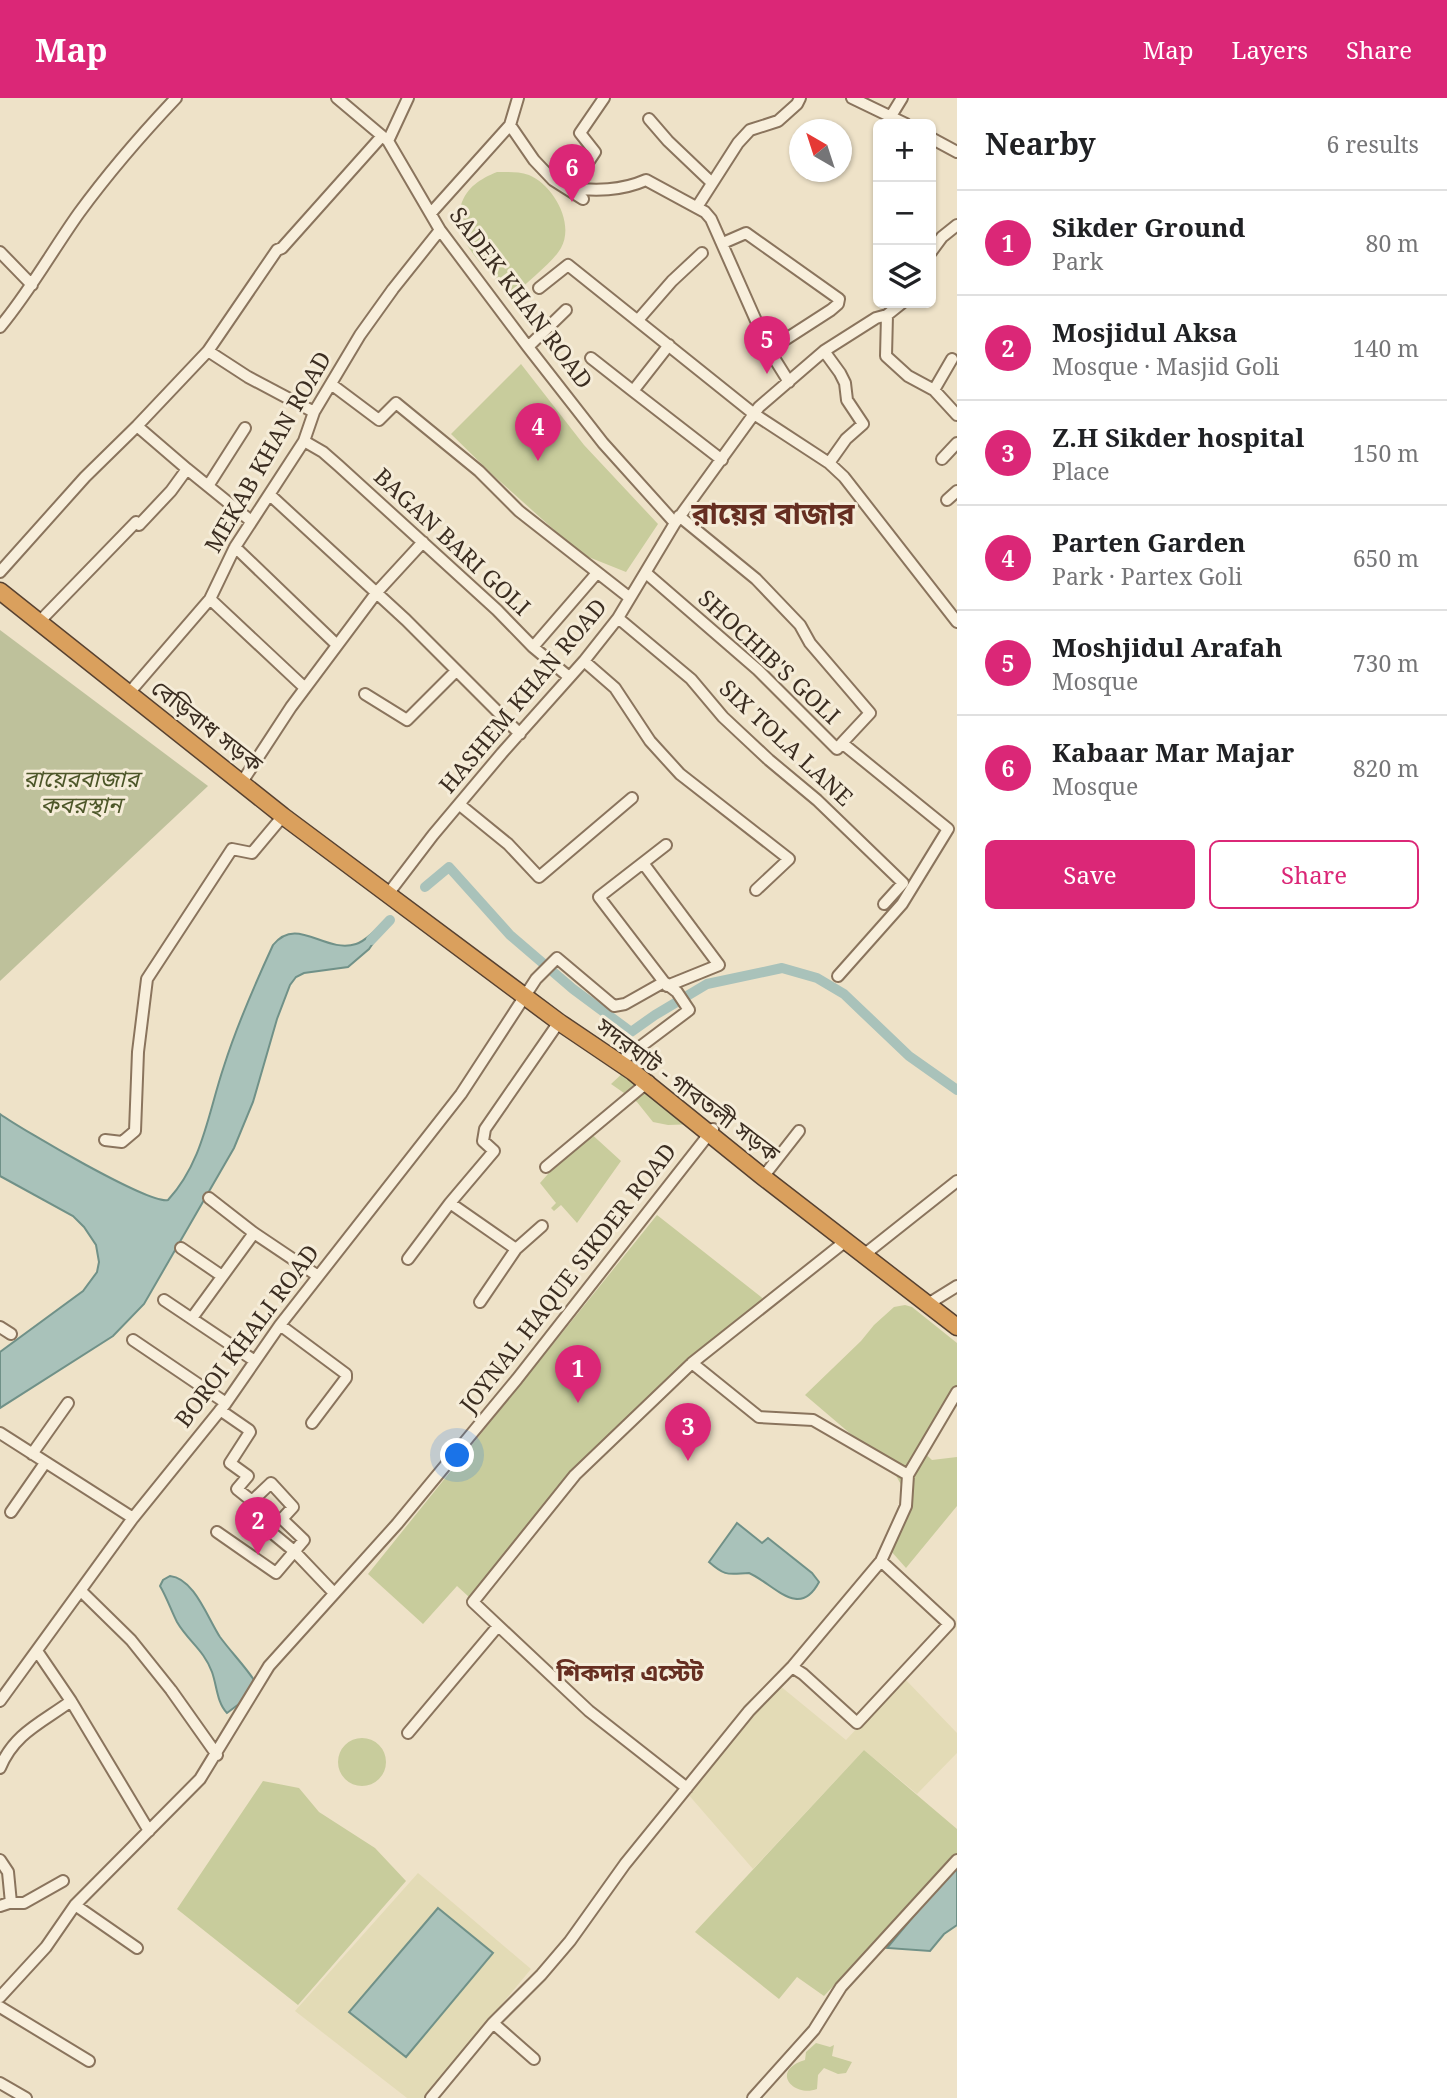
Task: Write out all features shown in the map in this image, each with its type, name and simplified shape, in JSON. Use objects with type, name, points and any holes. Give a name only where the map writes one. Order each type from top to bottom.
[{"type":"highway","name":"বেড়িবাধ সড়ক","points":[[0,592],[283,816],[388,894]]},
{"type":"highway","name":"সদরঘাট - গাবতলী সড়ক","points":[[388,894],[559,1022],[621,1062],[712,1130],[763,1177],[957,1327]]},
{"type":"street","points":[[0,327],[117,163],[176,98]]},
{"type":"street","name":"SADEK KHAN ROAD","points":[[337,98],[385,139],[440,230],[603,443],[677,519],[755,579],[800,625],[810,643],[870,713],[842,743]]},
{"type":"street","points":[[0,572],[76,485],[208,351],[262,270],[303,223],[385,139],[408,98]]},
{"type":"street","points":[[431,213],[510,125],[518,98]]},
{"type":"street","points":[[577,192],[581,173],[595,152],[580,133],[604,98]]},
{"type":"street","points":[[696,207],[738,143],[750,130],[778,121],[800,98]]},
{"type":"street","points":[[852,98],[897,119]]},
{"type":"street","points":[[891,116],[902,98]]},
{"type":"street","points":[[649,119],[667,141],[711,182]]},
{"type":"street","points":[[510,125],[534,160],[553,180],[577,192],[631,187],[646,180],[705,212],[723,243],[769,350],[789,382]]},
{"type":"street","points":[[936,141],[957,152]]},
{"type":"street","points":[[936,245],[957,225]]},
{"type":"street","name":"MEKAB KHAN ROAD","points":[[128,693],[210,599],[236,547],[303,441],[314,412],[376,311],[440,230]]},
{"type":"street","points":[[723,243],[746,233],[839,299],[831,310],[769,350]]},
{"type":"street","points":[[0,252],[32,285]]},
{"type":"street","points":[[638,320],[685,267],[702,253]]},
{"type":"street","points":[[539,288],[568,265],[754,414],[829,463],[852,487],[957,622]]},
{"type":"street","name":"HASHEM KHAN ROAD","points":[[388,894],[433,835],[618,618],[677,519],[754,414],[824,351],[896,308]]},
{"type":"street","points":[[528,347],[566,310]]},
{"type":"street","points":[[887,315],[886,356],[908,376],[934,390],[957,415]]},
{"type":"street","points":[[633,391],[669,345]]},
{"type":"street","points":[[208,351],[248,377],[314,412]]},
{"type":"street","points":[[824,351],[840,373],[845,383],[847,400],[863,424],[846,439],[829,463]]},
{"type":"street","points":[[592,358],[722,460]]},
{"type":"street","points":[[934,390],[952,359]]},
{"type":"street","points":[[331,384],[379,420],[396,403],[479,471],[519,511],[630,598]]},
{"type":"street","points":[[137,426],[251,521]]},
{"type":"street","points":[[208,486],[245,428]]},
{"type":"street","name":"BAGAN BARI GOLI","points":[[303,441],[323,452],[339,466],[533,647],[569,677]]},
{"type":"street","points":[[942,459],[957,443]]},
{"type":"street","points":[[39,622],[136,522],[139,525],[171,491],[187,468]]},
{"type":"street","points":[[947,500],[957,491]]},
{"type":"street","points":[[270,495],[377,592],[520,734]]},
{"type":"street","points":[[242,782],[337,645],[377,592],[423,542]]},
{"type":"street","points":[[236,547],[337,645]]},
{"type":"street","points":[[533,647],[597,573]]},
{"type":"street","name":"SHOCHIB'S GOLI","points":[[646,573],[758,670],[837,749],[842,743],[947,829],[902,904],[838,976]]},
{"type":"street","points":[[210,599],[305,688]]},
{"type":"street","name":"SIX TOLA LANE","points":[[618,618],[691,679],[723,717],[817,800],[903,883],[884,904]]},
{"type":"street","points":[[584,661],[615,688],[650,741],[680,774],[789,859],[756,890]]},
{"type":"street","points":[[365,694],[407,720],[456,671]]},
{"type":"street","points":[[460,805],[508,844],[538,877],[632,798]]},
{"type":"street","points":[[105,1140],[122,1142],[135,1131],[138,1052],[147,979],[232,849],[252,853],[283,816]]},
{"type":"street","points":[[621,1062],[689,1010],[599,897],[666,845]]},
{"type":"street","points":[[643,863],[719,965],[669,987]]},
{"type":"street","name":"BOROI KHALI ROAD","points":[[0,1700],[133,1518],[223,1407],[280,1325],[351,1231],[461,1094],[536,979],[557,958],[614,1006],[669,987]]},
{"type":"street","points":[[408,1259],[494,1151],[483,1141],[485,1129],[559,1022]]},
{"type":"street","points":[[546,1167],[648,1082]]},
{"type":"street","name":"JOYNAL HAQUE SIKDER ROAD","points":[[0,1997],[46,1947],[75,1905],[200,1779],[269,1666],[397,1524],[517,1379],[712,1130]]},
{"type":"street","points":[[763,1177],[799,1131]]},
{"type":"street","points":[[864,1254],[957,1181]]},
{"type":"street","points":[[209,1198],[254,1233],[318,1276]]},
{"type":"street","points":[[450,1203],[516,1249]]},
{"type":"street","points":[[480,1302],[516,1249],[542,1226]]},
{"type":"street","points":[[192,1318],[254,1233]]},
{"type":"street","points":[[687,1788],[589,1711],[473,1602],[575,1475],[692,1363],[847,1240]]},
{"type":"street","points":[[181,1248],[222,1276]]},
{"type":"street","points":[[928,1304],[957,1286]]},
{"type":"street","points":[[164,1300],[255,1361]]},
{"type":"street","points":[[280,1325],[346,1374],[346,1378],[312,1423]]},
{"type":"street","points":[[0,1327],[11,1334]]},
{"type":"street","points":[[133,1340],[223,1407],[249,1430],[230,1463],[248,1476],[237,1489],[252,1501],[271,1483],[292,1505],[282,1519],[304,1540],[276,1573],[217,1532]]},
{"type":"street","points":[[692,1363],[759,1417],[813,1420],[908,1475]]},
{"type":"street","points":[[431,2098],[493,2023],[541,1976],[570,1941],[625,1864],[749,1711],[792,1667],[881,1561],[906,1506],[908,1475],[957,1392]]},
{"type":"street","points":[[32,1454],[68,1403]]},
{"type":"street","points":[[0,1433],[133,1518]]},
{"type":"street","points":[[11,1512],[45,1463]]},
{"type":"street","points":[[260,1523],[294,1551],[334,1593]]},
{"type":"street","points":[[792,1667],[858,1723],[953,1620],[881,1561]]},
{"type":"street","points":[[81,1591],[131,1640],[172,1690],[217,1755]]},
{"type":"street","points":[[408,1733],[498,1626]]},
{"type":"street","points":[[37,1651],[71,1701],[149,1830]]},
{"type":"street","points":[[0,1768],[11,1749],[33,1725],[48,1719],[71,1701]]},
{"type":"street","points":[[0,1860],[8,1872],[5,1904],[24,1903],[63,1881]]},
{"type":"street","points":[[752,2098],[814,2030],[841,1987],[957,1860]]},
{"type":"street","points":[[75,1905],[137,1948]]},
{"type":"street","points":[[0,2007],[89,2062]]},
{"type":"street","points":[[493,2023],[534,2059]]},
{"type":"street","points":[[0,2083],[26,2098]]},
{"type":"shaded area","points":[[904,1678],[957,1733],[957,1753],[917,1794],[864,1750],[753,1869],[687,1793],[779,1685],[846,1740]]},
{"type":"shaded area","points":[[418,1873],[531,1969],[424,2098],[407,2098],[295,2011]]},
{"type":"green space","points":[[497,172],[521,173],[538,180],[559,206],[565,227],[565,238],[558,253],[515,294],[481,264],[466,242],[459,218],[461,205],[471,188]]},
{"type":"green space","points":[[521,364],[584,445],[658,524],[626,572],[581,554],[451,434]]},
{"type":"green space","name":"রায়েরবাজার কবরস্থান","points":[[0,630],[208,786],[0,981]]},
{"type":"green space","points":[[625,1071],[697,1124],[668,1125],[653,1122],[637,1102],[611,1084]]},
{"type":"green space","points":[[587,1130],[621,1161],[577,1223],[561,1205],[554,1211],[551,1208],[556,1203],[540,1183]]},
{"type":"green space","points":[[657,1215],[765,1300],[534,1520],[469,1597],[457,1586],[423,1624],[368,1574]]},
{"type":"green space","points":[[894,1307],[912,1307],[957,1343],[957,1390],[919,1448],[932,1460],[957,1457],[957,1506],[906,1568],[890,1550],[913,1500],[905,1492],[893,1470],[805,1395]]},
{"type":"green space","points":[[362,1738],[379,1745],[386,1762],[379,1779],[362,1786],[345,1779],[338,1762],[345,1745]]},
{"type":"green space","points":[[864,1750],[957,1829],[957,1853],[824,1996],[797,1977],[779,1999],[695,1932]]},
{"type":"green space","points":[[263,1781],[299,1788],[319,1812],[375,1848],[406,1881],[298,2005],[177,1909]]},
{"type":"green space","points":[[816,2043],[830,2047],[834,2045],[832,2056],[852,2062],[846,2073],[838,2074],[824,2068],[818,2075],[817,2089],[800,2090],[789,2082],[788,2070],[805,2060],[806,2052]]},
{"type":"water","points":[[375,931],[380,933],[369,949],[348,967],[304,973],[296,977],[290,985],[277,1019],[253,1102],[234,1148],[144,1304],[113,1336],[0,1408],[0,1352],[83,1291],[97,1272],[99,1262],[96,1245],[73,1216],[0,1176],[0,1114],[112,1179],[137,1191],[168,1200],[180,1185],[197,1153],[235,1035],[273,945],[282,937],[302,934],[345,946],[359,943]]},
{"type":"water","points":[[737,1523],[762,1543],[768,1538],[812,1573],[819,1582],[811,1593],[795,1599],[749,1573],[728,1574],[709,1562]]},
{"type":"water","points":[[170,1576],[179,1578],[193,1591],[220,1637],[254,1680],[251,1695],[227,1713],[219,1699],[209,1664],[177,1622],[160,1586],[163,1580]]},
{"type":"water","points":[[957,1864],[957,1925],[944,1934],[930,1951],[887,1948]]},
{"type":"water","points":[[438,1908],[493,1953],[406,2057],[349,2012]]},
{"type":"waterway","points":[[425,887],[449,867],[510,935],[573,989],[631,1032],[707,984],[782,968],[817,978],[844,994],[909,1056],[957,1090]]},
{"type":"waterway","points":[[371,940],[390,920]]},
{"type":"place","name":"Kabaar Mar Majar","points":[[572,202]]},
{"type":"place","name":"Moshjidul Arafah","points":[[767,374]]},
{"type":"place","name":"Parten Garden","points":[[538,461]]},
{"type":"place","name":"Sikder Ground","points":[[578,1403]]},
{"type":"place","name":"Z.H Sikder hospital","points":[[688,1461]]},
{"type":"place","name":"Mosjidul Aksa","points":[[258,1555]]},
{"type":"district","name":"রায়ের বাজার","points":[[773,514]]},
{"type":"district","name":"শিকদার এস্টেট","points":[[630,1673]]}]
